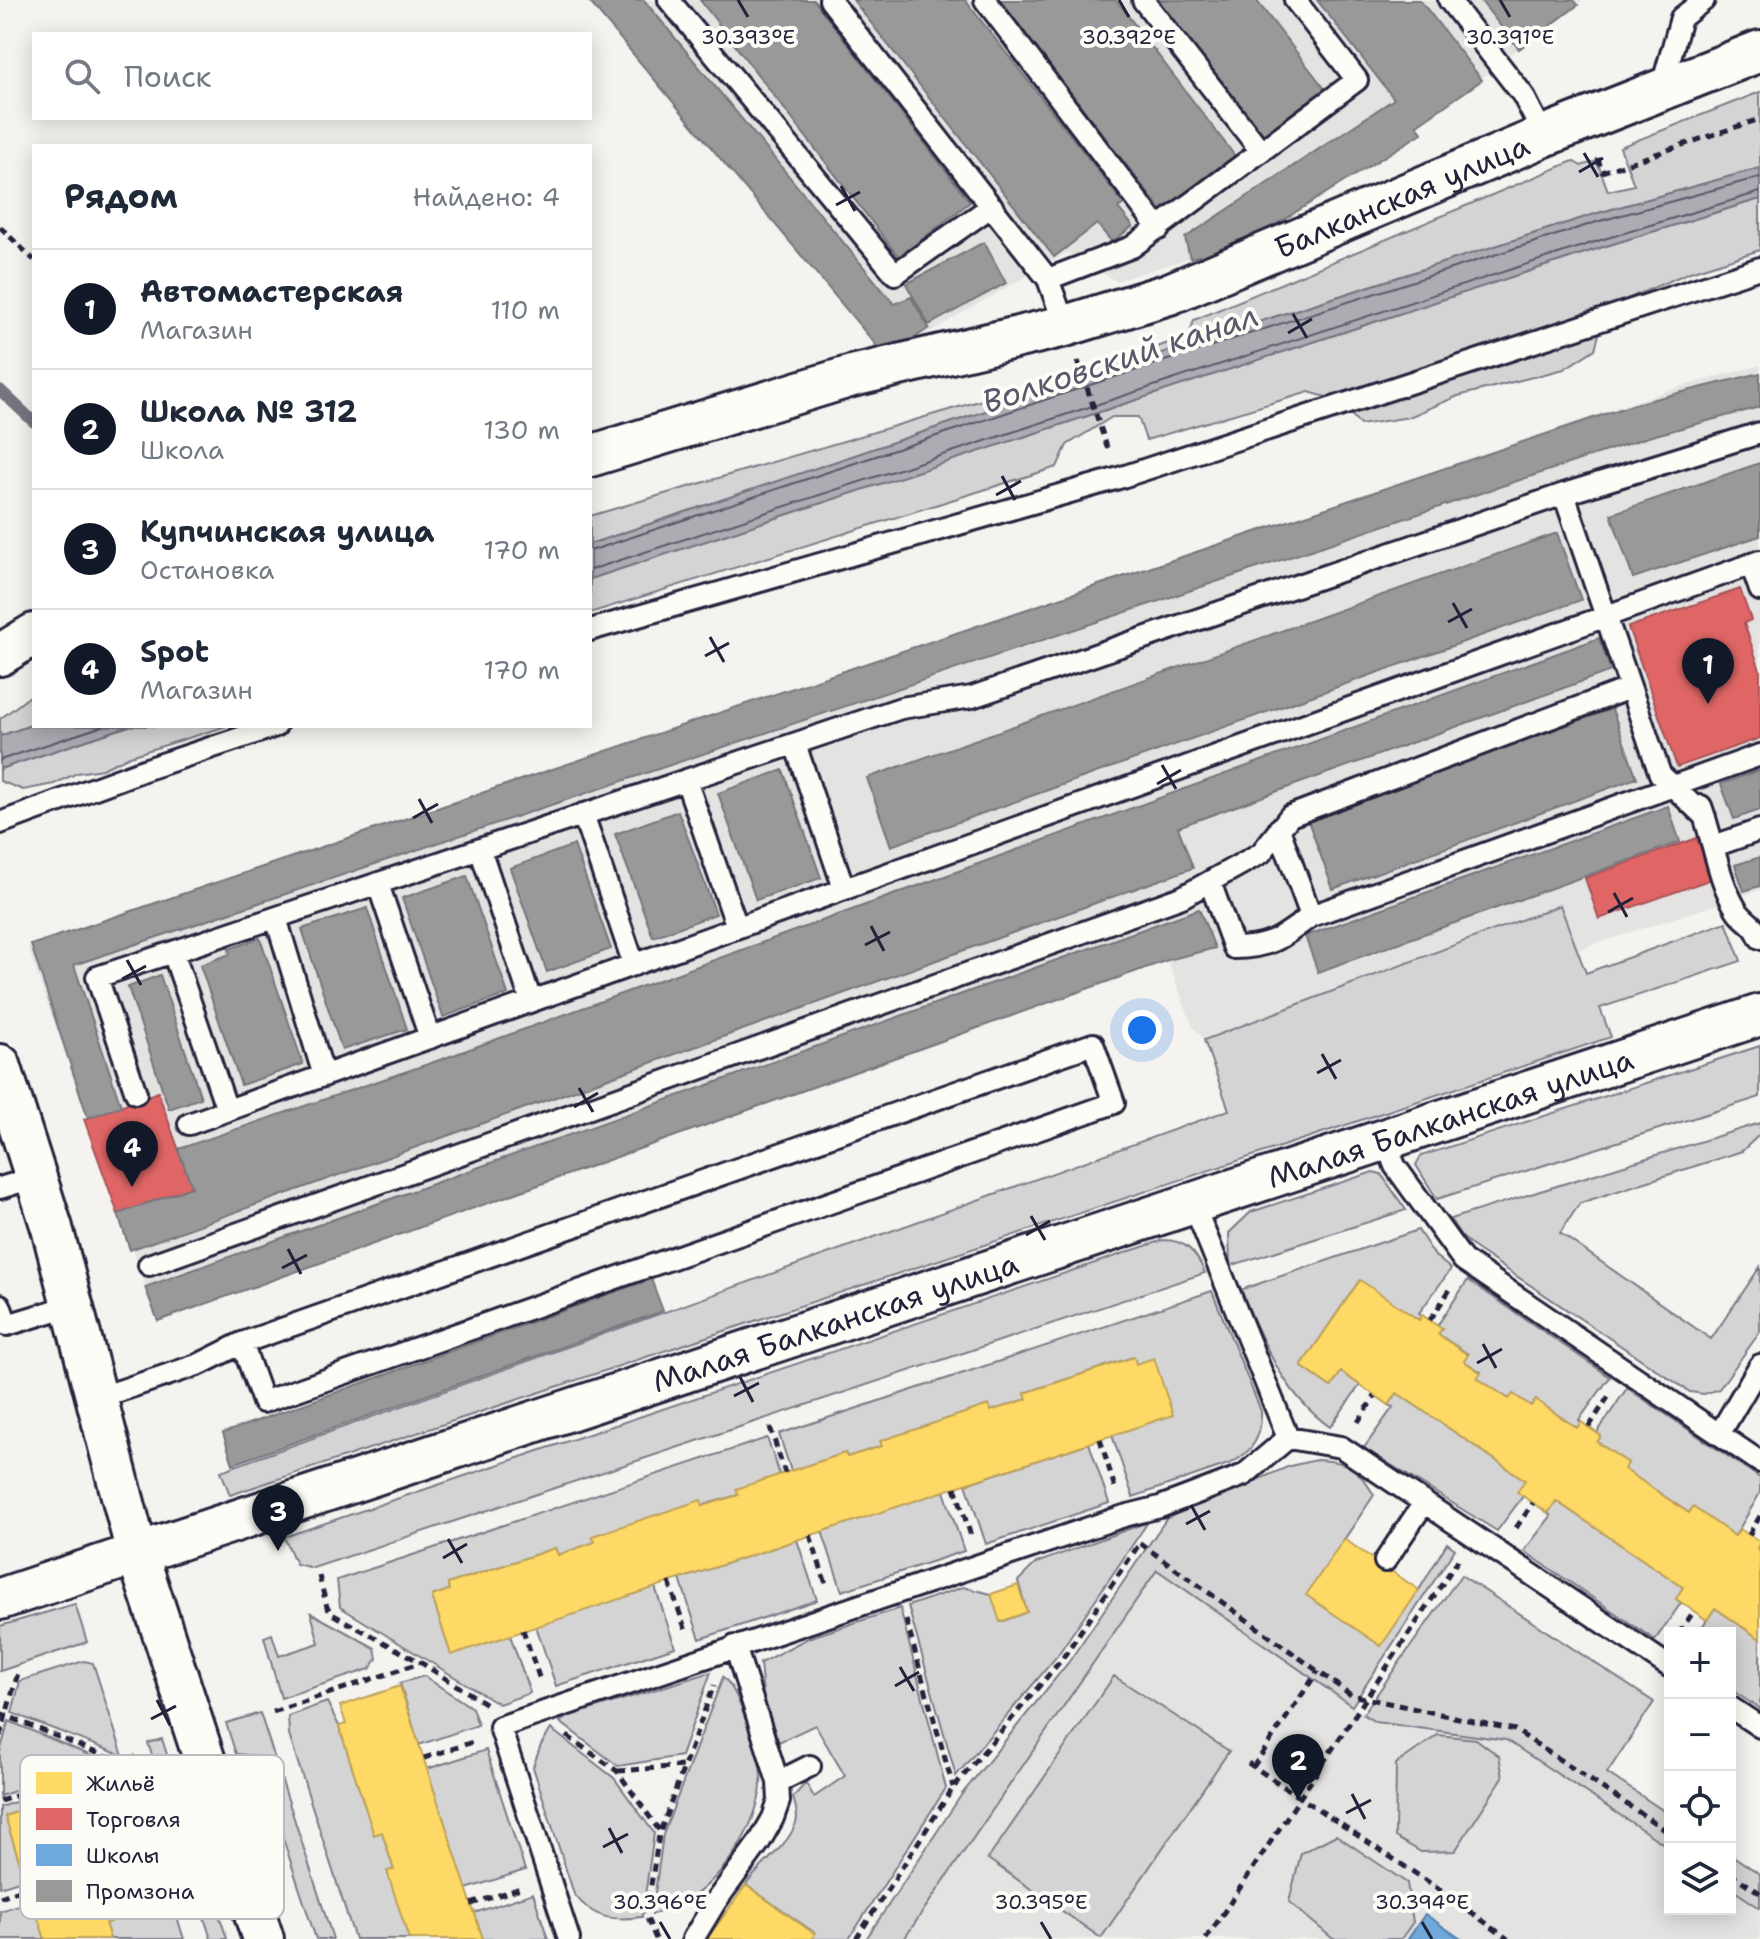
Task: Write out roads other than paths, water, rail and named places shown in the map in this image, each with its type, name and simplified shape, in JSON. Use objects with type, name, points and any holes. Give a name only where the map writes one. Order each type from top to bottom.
[{"type":"street","name":"Балканская улица","points":[[592,455],[852,376],[1061,338],[1544,136],[1760,51]]},
{"type":"street","points":[[0,655],[32,635]]},
{"type":"street","name":"Малая Балканская улица","points":[[0,1599],[1760,1015]]},
{"type":"street","points":[[0,1065],[18,1183],[73,1305],[137,1553],[203,1755]]},
{"type":"street","points":[[256,1919],[263,1939]]},
{"type":"lane","points":[[669,0],[895,274],[992,206]]},
{"type":"lane","points":[[830,0],[1048,279],[1061,338]]},
{"type":"lane","points":[[985,0],[1159,229]]},
{"type":"lane","points":[[1143,0],[1261,151]]},
{"type":"lane","points":[[1048,279],[1132,247],[1357,80],[1295,0]]},
{"type":"lane","points":[[1449,0],[1523,95],[1544,136]]},
{"type":"lane","points":[[1661,90],[1681,18],[1704,0]]},
{"type":"lane","points":[[592,629],[1119,478],[1760,268]]},
{"type":"lane","points":[[136,1093],[97,977],[901,708],[972,697],[1564,494],[1760,433]]},
{"type":"lane","points":[[1564,494],[1660,774],[1682,783],[1705,817],[1737,911],[1756,927],[1760,938]]},
{"type":"lane","points":[[189,1124],[1755,563],[1760,590]]},
{"type":"lane","points":[[149,1265],[1182,897],[1261,853],[1290,816],[1630,688]]},
{"type":"lane","points":[[0,823],[270,728]]},
{"type":"lane","points":[[795,744],[844,889]]},
{"type":"lane","points":[[1210,882],[1234,948],[1258,948],[1281,938],[1311,916],[1760,755]]},
{"type":"lane","points":[[686,780],[737,927]]},
{"type":"lane","points":[[583,814],[634,965]]},
{"type":"lane","points":[[1279,829],[1311,916]]},
{"type":"lane","points":[[1714,846],[1760,830]]},
{"type":"lane","points":[[480,849],[531,1001]]},
{"type":"lane","points":[[378,884],[430,1038]]},
{"type":"lane","points":[[276,918],[324,1076]]},
{"type":"lane","points":[[173,952],[227,1110]]},
{"type":"lane","points":[[98,1398],[200,1364],[242,1343],[1093,1044],[1114,1103],[263,1402],[242,1343]]},
{"type":"lane","points":[[1385,1140],[1395,1166],[1463,1260],[1760,1462]]},
{"type":"lane","points":[[1193,1203],[1288,1438]]},
{"type":"lane","points":[[0,1307],[7,1325],[73,1305]]},
{"type":"lane","points":[[1720,1433],[1760,1365]]},
{"type":"lane","points":[[569,1939],[501,1730],[537,1714],[735,1646],[1124,1516],[1160,1507],[1244,1475],[1288,1438],[1341,1447],[1664,1663]]},
{"type":"lane","points":[[1385,1561],[1424,1503]]},
{"type":"lane","points":[[693,1939],[773,1818],[779,1801],[778,1782],[735,1646]]},
{"type":"lane","points":[[1736,1711],[1760,1727]]},
{"type":"lane","points":[[778,1782],[810,1766]]},
{"type":"water","points":[[1760,168],[1760,199],[1606,246],[592,578],[592,543],[1087,377],[1598,213]]},
{"type":"water","points":[[32,725],[32,728],[123,728],[0,769],[0,736]]},
{"type":"waterway","points":[[0,390],[32,420]]},
{"type":"place","name":"Автомастерская","points":[[1708,704]]},
{"type":"place","name":"Spot","points":[[132,1187]]},
{"type":"place","name":"Купчинская улица","points":[[278,1551]]},
{"type":"place","name":"Школа № 312","points":[[1298,1800]]},
{"type":"water label","name":"Волковский канал","points":[[1120,358]]}]
